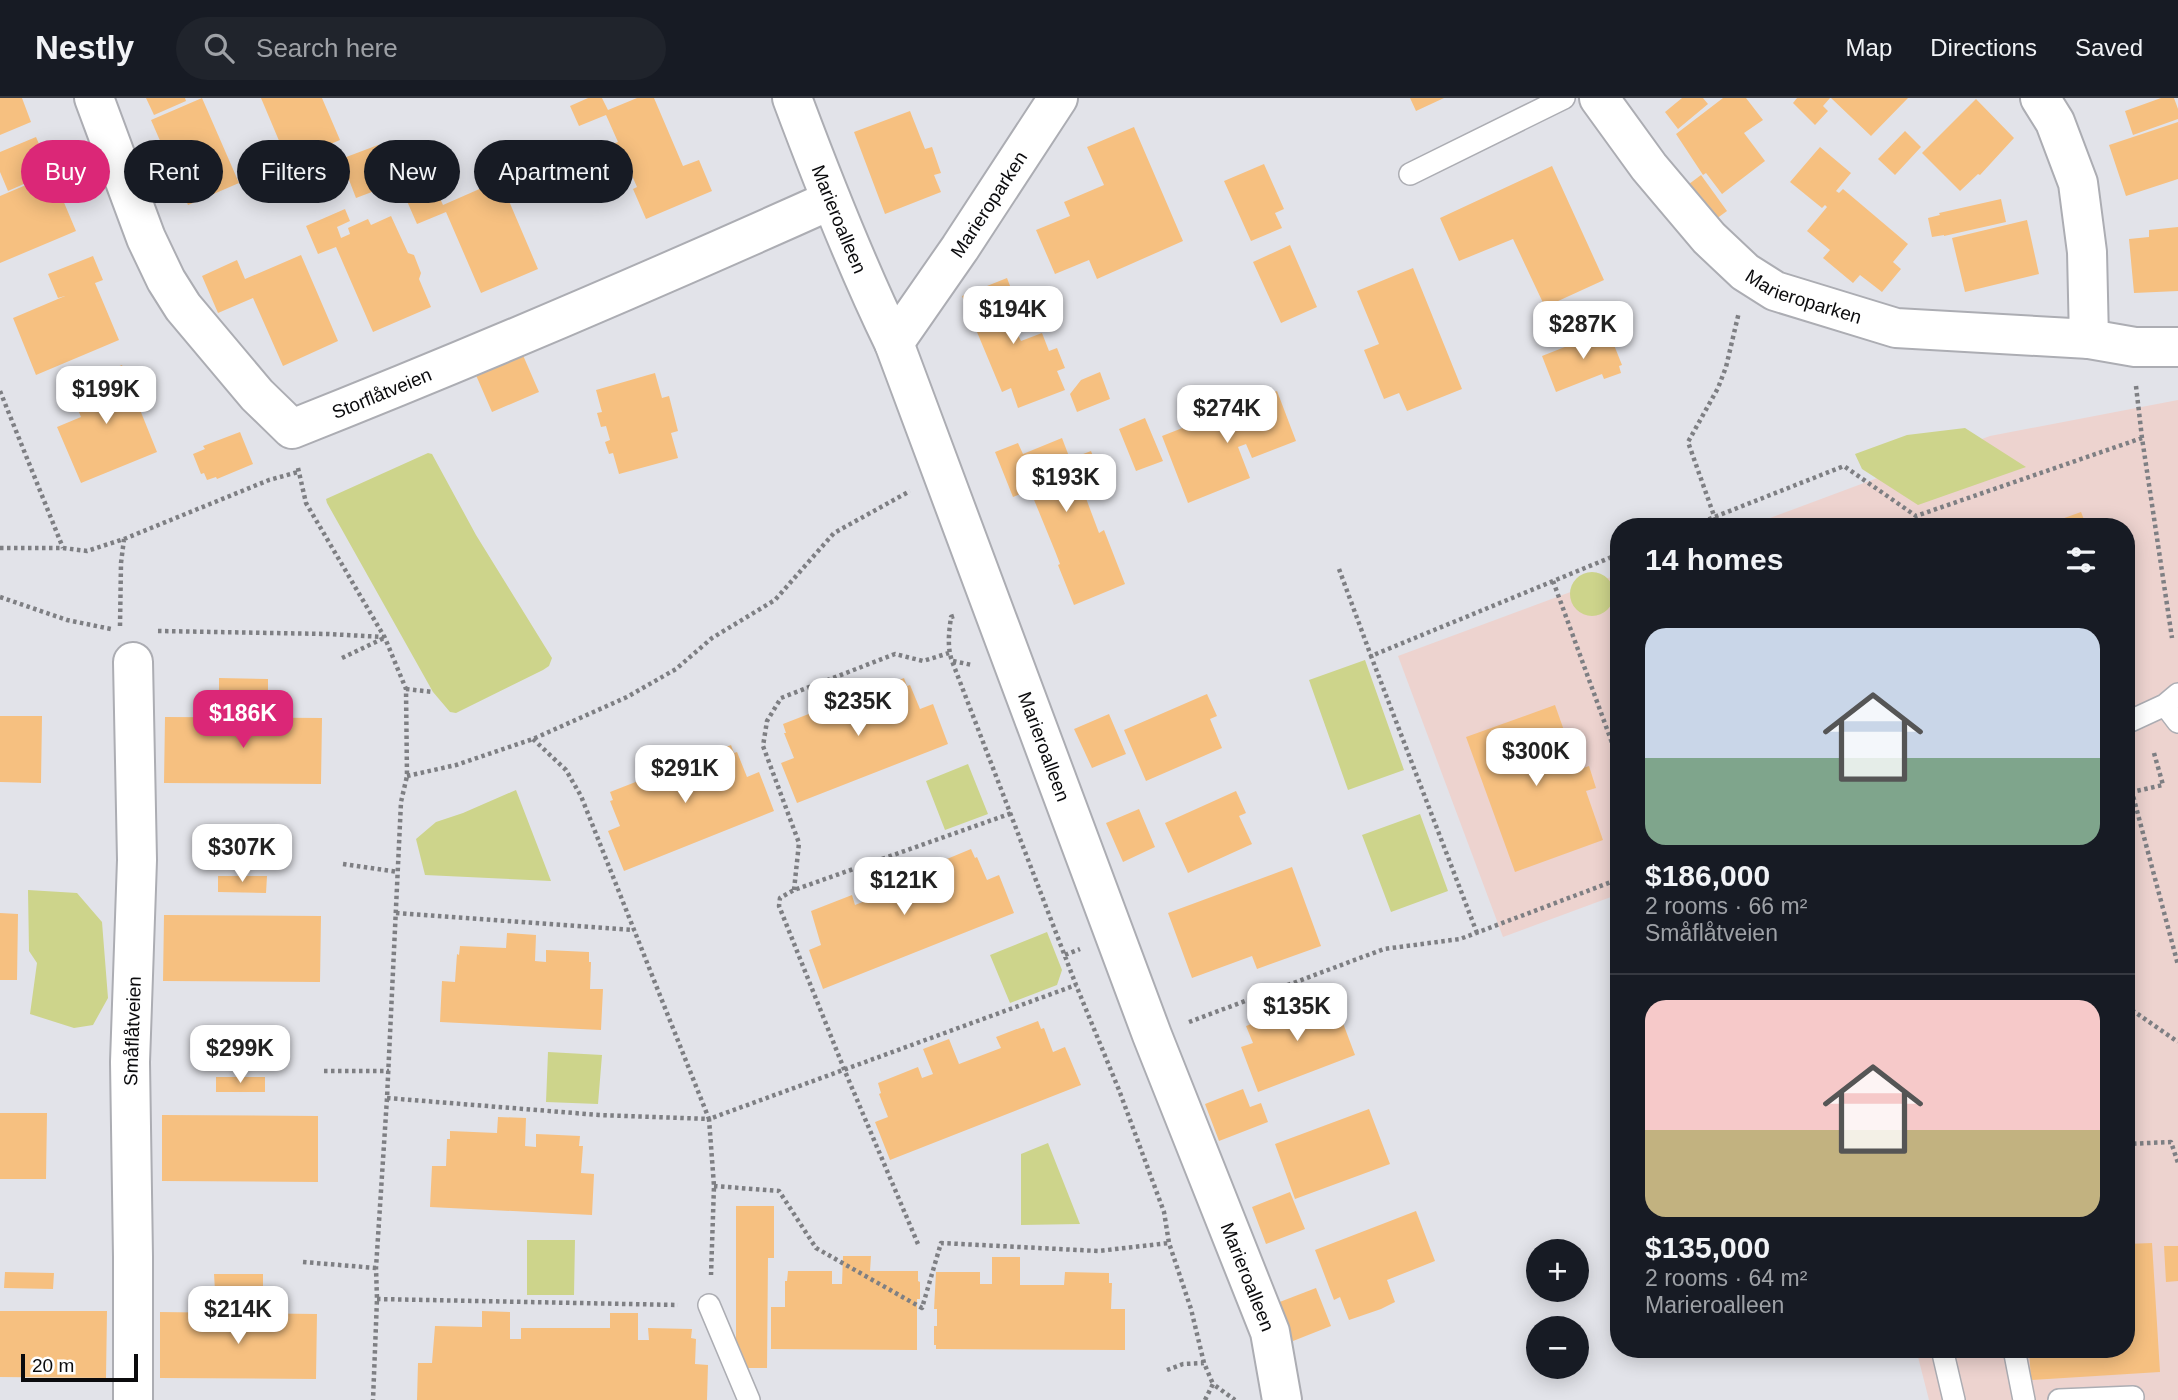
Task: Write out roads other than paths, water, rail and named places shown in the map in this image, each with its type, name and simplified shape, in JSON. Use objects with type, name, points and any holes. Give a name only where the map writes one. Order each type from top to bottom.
[{"type":"street","name":"Storflåtveien","points":[[94,98],[146,238],[166,280],[183,307],[257,395],[292,429],[631,289],[831,200]]},
{"type":"street","name":"Marieroalleen","points":[[792,98],[831,200],[894,343],[1152,1035],[1270,1332],[1282,1400]]},
{"type":"street","name":"Marieroparken","points":[[894,343],[1058,98]]},
{"type":"street","name":"Marieroparken","points":[[1599,98],[1648,167],[1709,238],[1745,272],[1775,291],[1896,328],[2089,339],[2135,347],[2178,347]]},
{"type":"street","points":[[2040,98],[2056,122],[2078,183],[2087,252],[2089,339]]},
{"type":"street","name":"Småflåtveien","points":[[133,1400],[134,1257],[130,1062],[137,860],[140,647]]},
{"type":"lane","points":[[1410,174],[1564,98]]},
{"type":"lane","points":[[2135,718],[2172,699],[2178,722]]},
{"type":"lane","points":[[709,1305],[749,1400]]},
{"type":"lane","points":[[1944,1358],[1954,1400]]},
{"type":"lane","points":[[2016,1358],[2024,1400]]},
{"type":"lane","points":[[2059,1400],[2133,1397]]}]
